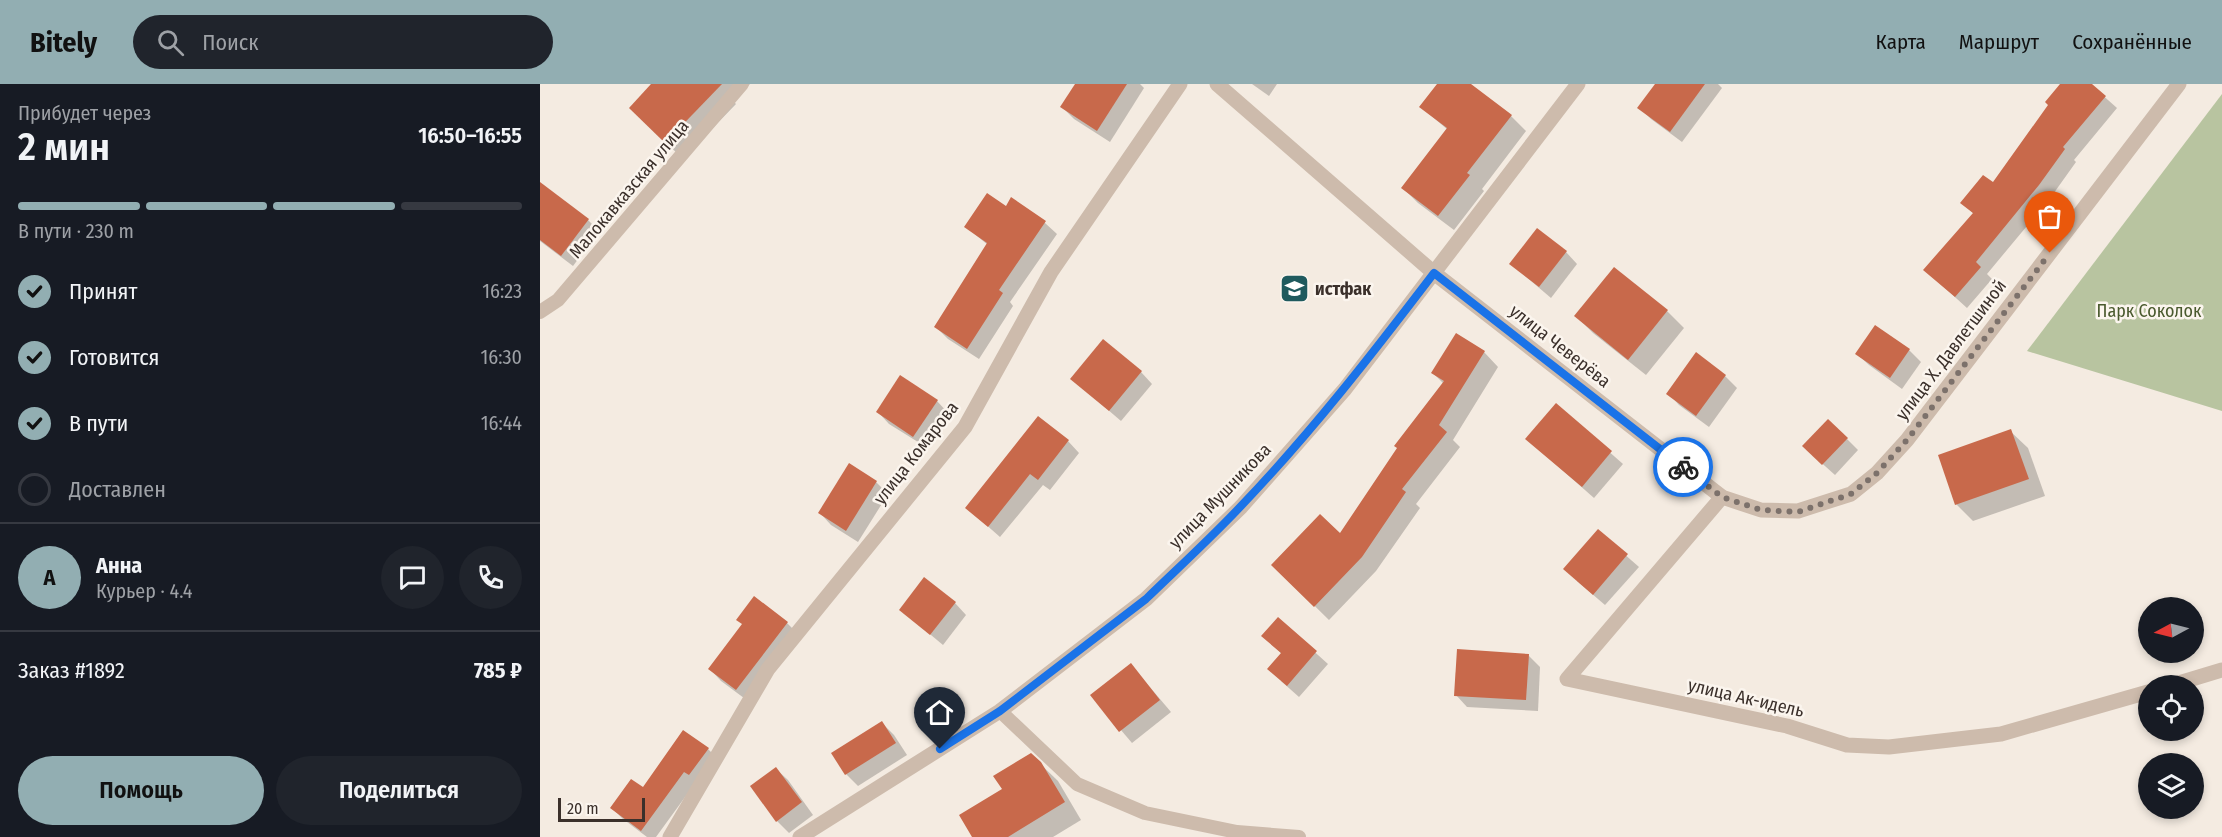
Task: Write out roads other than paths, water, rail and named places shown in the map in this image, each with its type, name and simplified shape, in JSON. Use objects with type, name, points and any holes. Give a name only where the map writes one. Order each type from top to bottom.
[{"type":"street","name":"улица Комарова","points":[[670,837],[768,669],[965,427],[1051,272],[1180,84]]},
{"type":"street","name":"улица Чеверёва","points":[[1217,84],[1434,273],[1722,497],[1761,510],[1798,512],[1851,494],[1877,473],[1907,440]]},
{"type":"street","name":"улица Мушникова","points":[[800,837],[1000,711],[1146,599],[1241,507],[1345,389],[1578,84]]},
{"type":"street","name":"улица Х. Давлетшиной","points":[[1907,440],[2179,84]]},
{"type":"street","name":"улица Ак-идель","points":[[1722,497],[1567,679],[1787,726],[1847,745],[1888,747],[2001,734],[2138,695]]},
{"type":"street","points":[[2204,675],[2222,670]]},
{"type":"lane","name":"Малокавказская улица","points":[[540,312],[558,300],[742,84]]},
{"type":"lane","points":[[1000,711],[1077,784],[1145,813],[1238,832],[1299,837]]},
{"type":"place","name":"истфак","points":[[1294,289]]},
{"type":"park label","name":"Парк Соколок","points":[[2149,311]]}]
